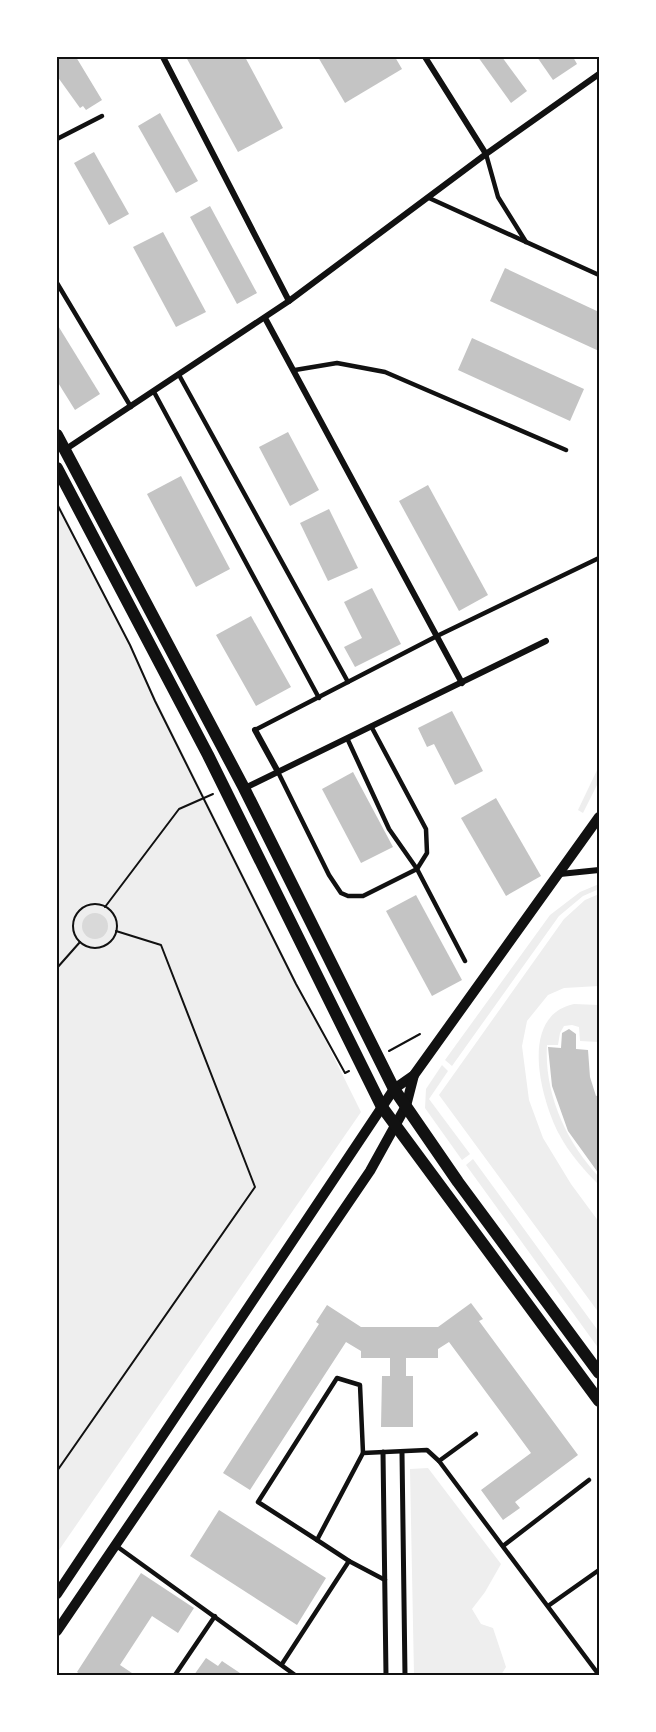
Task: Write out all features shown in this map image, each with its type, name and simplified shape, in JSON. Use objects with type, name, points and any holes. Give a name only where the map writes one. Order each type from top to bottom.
[{"type":"main road","points":[[57,435],[244,788],[394,1089],[458,1182],[599,1373]]},
{"type":"main road","points":[[57,468],[224,788],[382,1107],[599,1401]]},
{"type":"street","points":[[163,57],[289,301]]},
{"type":"street","points":[[425,57],[486,154]]},
{"type":"street","points":[[66,449],[265,318],[486,154],[599,74]]},
{"type":"street","points":[[265,318],[462,683]]},
{"type":"street","points":[[244,788],[546,641]]},
{"type":"street","points":[[255,730],[277,770]]},
{"type":"street","points":[[57,1594],[394,1089],[414,1075],[599,817]]},
{"type":"street","points":[[560,874],[599,870]]},
{"type":"street","points":[[57,1631],[370,1172],[406,1106],[414,1075]]},
{"type":"street","points":[[383,1452],[386,1675]]},
{"type":"street","points":[[402,1453],[405,1675]]},
{"type":"lane","points":[[57,139],[102,116]]},
{"type":"lane","points":[[486,154],[498,197],[526,242]]},
{"type":"lane","points":[[429,198],[599,275]]},
{"type":"lane","points":[[57,283],[131,407]]},
{"type":"lane","points":[[295,370],[337,363],[385,372],[566,450]]},
{"type":"lane","points":[[179,375],[348,682]]},
{"type":"lane","points":[[154,392],[319,698]]},
{"type":"lane","points":[[255,730],[436,636],[599,558]]},
{"type":"lane","points":[[277,770],[329,875],[341,893],[348,896],[363,896],[417,869],[427,853],[426,829],[371,726]]},
{"type":"lane","points":[[346,738],[389,829],[417,869],[465,961]]},
{"type":"lane","points":[[317,1540],[363,1453],[360,1385],[337,1378],[258,1502],[349,1561],[385,1580]]},
{"type":"lane","points":[[439,1461],[476,1434]]},
{"type":"lane","points":[[363,1453],[402,1453],[427,1450],[439,1461],[599,1675]]},
{"type":"lane","points":[[503,1546],[589,1480]]},
{"type":"lane","points":[[115,1545],[295,1675]]},
{"type":"lane","points":[[282,1664],[349,1561]]},
{"type":"lane","points":[[548,1606],[599,1570]]},
{"type":"lane","points":[[175,1675],[215,1616]]},
{"type":"path","points":[[57,504],[130,645],[296,984],[345,1073],[361,1065]]},
{"type":"path","points":[[105,907],[179,809],[224,788]]},
{"type":"path","points":[[92,905],[105,907],[115,917],[116,931],[110,942],[98,948],[85,946],[73,929],[76,916],[92,905]]},
{"type":"path","points":[[57,1471],[255,1187],[161,945],[116,931]]},
{"type":"path","points":[[57,968],[80,942]]},
{"type":"path","points":[[379,1057],[420,1034]]},
{"type":"shaded area","points":[[57,500],[361,1112],[57,1553]]},
{"type":"shaded area","points":[[599,766],[599,781],[583,813],[578,810]]},
{"type":"shaded area","points":[[599,884],[599,889],[583,896],[559,916],[452,1066],[445,1060],[550,915],[580,892]]},
{"type":"shaded area","points":[[599,894],[599,986],[564,988],[548,995],[527,1021],[522,1046],[529,1100],[543,1138],[571,1184],[599,1222],[599,1313],[439,1095],[564,919],[585,900]]},
{"type":"shaded area","points":[[95,913],[104,917],[108,926],[104,935],[95,939],[86,935],[82,926],[86,917]]},
{"type":"shaded area","points":[[574,1004],[599,1005],[599,1042],[580,1041],[579,1027],[564,1026],[558,1045],[547,1045],[549,1081],[553,1099],[567,1133],[599,1177],[599,1185],[577,1161],[559,1134],[552,1119],[541,1081],[540,1041],[546,1024],[557,1012]]},
{"type":"shaded area","points":[[442,1065],[448,1071],[429,1099],[470,1154],[462,1160],[425,1108],[426,1089]]},
{"type":"shaded area","points":[[473,1159],[599,1332],[599,1349],[466,1165]]},
{"type":"shaded area","points":[[428,1468],[501,1564],[472,1609],[481,1624],[493,1628],[506,1667],[501,1675],[414,1675],[410,1469]]},
{"type":"building","points":[[57,57],[76,57],[102,100],[86,110],[83,106],[80,108],[57,76]]},
{"type":"building","points":[[186,57],[245,57],[283,128],[238,152]]},
{"type":"building","points":[[318,57],[395,57],[402,69],[345,103]]},
{"type":"building","points":[[478,57],[502,57],[527,91],[511,103]]},
{"type":"building","points":[[537,57],[573,57],[577,64],[553,80]]},
{"type":"building","points":[[160,113],[198,181],[176,193],[138,126]]},
{"type":"building","points":[[94,152],[129,214],[109,225],[74,163]]},
{"type":"building","points":[[210,206],[257,293],[237,304],[190,217]]},
{"type":"building","points":[[163,232],[206,312],[176,327],[133,247]]},
{"type":"building","points":[[505,268],[599,312],[599,351],[490,301]]},
{"type":"building","points":[[57,324],[100,394],[75,410],[57,381]]},
{"type":"building","points":[[472,338],[584,389],[570,421],[458,370]]},
{"type":"building","points":[[288,432],[319,490],[290,506],[259,447]]},
{"type":"building","points":[[181,476],[230,569],[196,587],[147,494]]},
{"type":"building","points":[[428,485],[488,595],[459,611],[399,501]]},
{"type":"building","points":[[329,509],[358,568],[328,581],[300,523]]},
{"type":"building","points":[[372,588],[401,644],[355,667],[344,647],[362,638],[344,602]]},
{"type":"building","points":[[251,616],[291,687],[256,706],[216,635]]},
{"type":"building","points":[[452,711],[483,771],[455,785],[434,744],[427,747],[418,728]]},
{"type":"building","points":[[353,772],[393,847],[361,863],[322,789]]},
{"type":"building","points":[[496,798],[541,876],[506,896],[461,818]]},
{"type":"building","points":[[416,895],[462,980],[432,996],[386,911]]},
{"type":"building","points":[[569,1029],[576,1034],[576,1049],[588,1050],[590,1077],[596,1096],[599,1095],[599,1174],[568,1131],[552,1086],[548,1047],[561,1048],[562,1033]]},
{"type":"building","points":[[471,1303],[483,1319],[479,1321],[578,1455],[515,1502],[520,1508],[503,1520],[481,1490],[531,1453],[449,1342],[438,1349],[438,1358],[406,1358],[406,1376],[413,1376],[413,1427],[381,1427],[382,1376],[390,1376],[390,1358],[361,1358],[361,1351],[346,1342],[250,1490],[223,1473],[319,1324],[316,1322],[327,1305],[361,1327],[438,1327]]},
{"type":"building","points":[[219,1510],[326,1578],[297,1625],[190,1556]]},
{"type":"building","points":[[141,1573],[194,1608],[178,1633],[152,1616],[120,1665],[135,1675],[81,1675],[77,1672]]},
{"type":"building","points":[[206,1658],[218,1666],[222,1661],[243,1675],[194,1675]]}]
